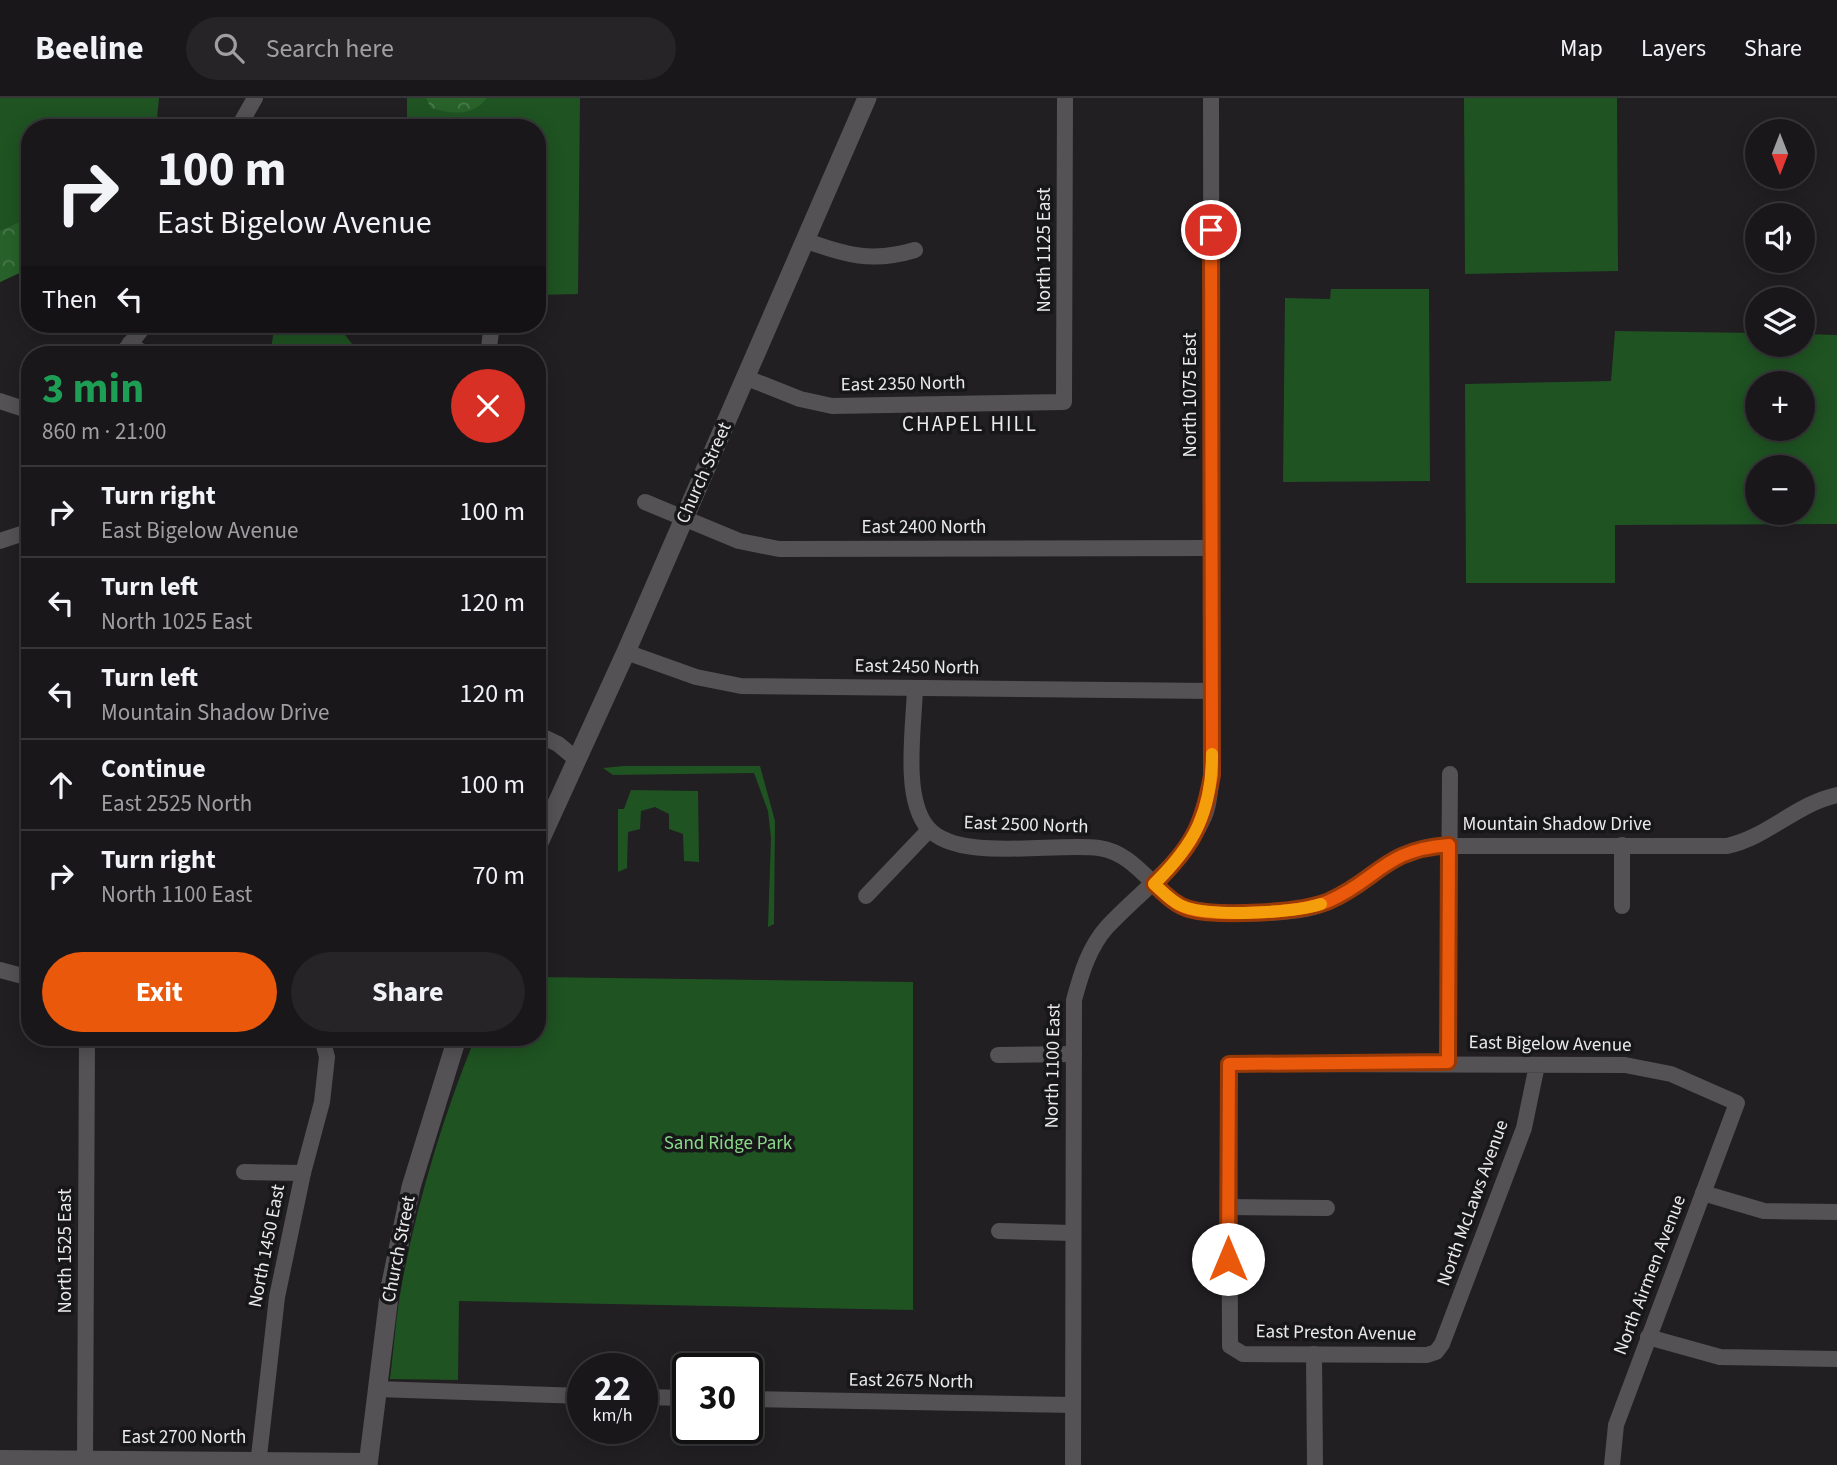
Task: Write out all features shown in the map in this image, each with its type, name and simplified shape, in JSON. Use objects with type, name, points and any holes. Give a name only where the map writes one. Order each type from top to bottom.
[{"type":"street","points":[[243,119],[255,98]]},
{"type":"street","name":"Church Street","points":[[546,827],[747,378],[867,98]]},
{"type":"street","name":"North 1125 East","points":[[1064,402],[1065,98]]},
{"type":"street","name":"North 1075 East","points":[[1211,98],[1212,691]]},
{"type":"street","points":[[804,240],[847,255],[889,258],[915,250]]},
{"type":"street","name":"East 2350 North","points":[[747,378],[800,399],[832,406],[1064,402]]},
{"type":"street","points":[[0,401],[21,408]]},
{"type":"street","name":"East 2400 North","points":[[645,502],[739,541],[779,549],[1212,548]]},
{"type":"street","points":[[0,541],[21,534]]},
{"type":"street","name":"East 2450 North","points":[[626,652],[696,677],[741,686],[1212,691]]},
{"type":"street","points":[[866,896],[929,830],[916,811],[913,784],[915,688]]},
{"type":"street","name":"North 1100 East","points":[[1073,1465],[1074,1000],[1084,964],[1106,928],[1154,884],[1186,849],[1205,815],[1212,775],[1212,691]]},
{"type":"street","points":[[546,738],[558,744],[576,759]]},
{"type":"street","points":[[1448,1062],[1450,774]]},
{"type":"street","name":"Mountain Shadow Drive","points":[[1281,911],[1306,909],[1327,902],[1348,892],[1388,861],[1404,853],[1449,845],[1727,846],[1743,843],[1813,800],[1837,795]]},
{"type":"street","name":"East 2500 North","points":[[929,830],[948,843],[971,847],[1099,848],[1124,855],[1177,904],[1189,909],[1281,911]]},
{"type":"street","points":[[1622,845],[1622,906]]},
{"type":"street","points":[[0,970],[21,976]]},
{"type":"street","name":"North 1525 East","points":[[85,1462],[87,1046]]},
{"type":"street","name":"North 1450 East","points":[[259,1461],[270,1342],[303,1173],[322,1102],[327,1057],[324,1046]]},
{"type":"street","name":"Church Street","points":[[368,1463],[390,1288],[411,1187],[455,1046]]},
{"type":"street","points":[[998,1055],[1074,1054]]},
{"type":"street","name":"East Bigelow Avenue","points":[[1229,1207],[1229,1064],[1448,1062],[1625,1065],[1655,1069],[1737,1102]]},
{"type":"street","name":"North McLaws Avenue","points":[[1436,1352],[1442,1344],[1524,1128],[1537,1065]]},
{"type":"street","name":"North Airmen Avenue","points":[[1612,1465],[1616,1425],[1737,1102]]},
{"type":"street","points":[[244,1172],[303,1173]]},
{"type":"street","points":[[1703,1193],[1765,1211],[1837,1212]]},
{"type":"street","points":[[1229,1207],[1327,1209]]},
{"type":"street","name":"East Preston Avenue","points":[[1229,1207],[1228,1336],[1230,1346],[1235,1352],[1427,1355],[1436,1352]]},
{"type":"street","points":[[999,1231],[1073,1233]]},
{"type":"street","points":[[1648,1337],[1720,1357],[1837,1359]]},
{"type":"street","points":[[1314,1354],[1315,1465]]},
{"type":"street","points":[[376,1389],[567,1395]]},
{"type":"street","name":"East 2675 North","points":[[763,1399],[1073,1405]]},
{"type":"street","name":"East 2700 North","points":[[0,1458],[85,1462],[368,1463]]},
{"type":"green space","points":[[0,98],[159,98],[157,119],[21,119],[21,272],[0,282]]},
{"type":"green space","points":[[407,98],[580,98],[578,294],[546,295],[546,119],[407,119]]},
{"type":"green space","points":[[426,98],[487,98],[468,111],[446,112],[431,108]]},
{"type":"green space","points":[[1464,98],[1617,98],[1618,271],[1465,274]]},
{"type":"green space","points":[[20,222],[21,272],[0,282],[0,231]]},
{"type":"green space","points":[[1331,289],[1429,289],[1430,481],[1283,482],[1285,298],[1330,299]]},
{"type":"green space","points":[[1615,331],[1745,333],[1745,357],[1815,357],[1815,334],[1837,335],[1837,524],[1815,524],[1815,455],[1745,455],[1745,524],[1615,525],[1615,583],[1466,583],[1465,384],[1611,381]]},
{"type":"green space","points":[[274,333],[344,333],[354,346],[271,346]]},
{"type":"green space","points":[[760,766],[775,821],[774,924],[768,927],[771,838],[768,811],[754,773],[613,775],[603,768]]},
{"type":"green space","points":[[631,790],[698,791],[699,862],[684,861],[683,834],[669,829],[669,814],[655,807],[641,811],[640,829],[628,832],[627,868],[618,872],[618,809],[624,809]]},
{"type":"green space","name":"Sand Ridge Park","points":[[546,977],[913,982],[913,1310],[459,1301],[458,1380],[390,1379],[398,1307],[408,1252],[452,1098],[472,1046],[546,1046]]},
{"type":"slow traffic","points":[[1212,754],[1212,775],[1205,815],[1186,849],[1154,884],[1177,904],[1203,912],[1281,911],[1306,909],[1321,904]]},
{"type":"district","name":"CHAPEL HILL","points":[[970,424]]},
{"type":"route","points":[[1211,230],[1212,775],[1205,815],[1186,849],[1154,884],[1177,904],[1203,912],[1306,909],[1348,892],[1365,877],[1404,853],[1420,848],[1449,845],[1448,1062],[1229,1064],[1228,1259]]}]
